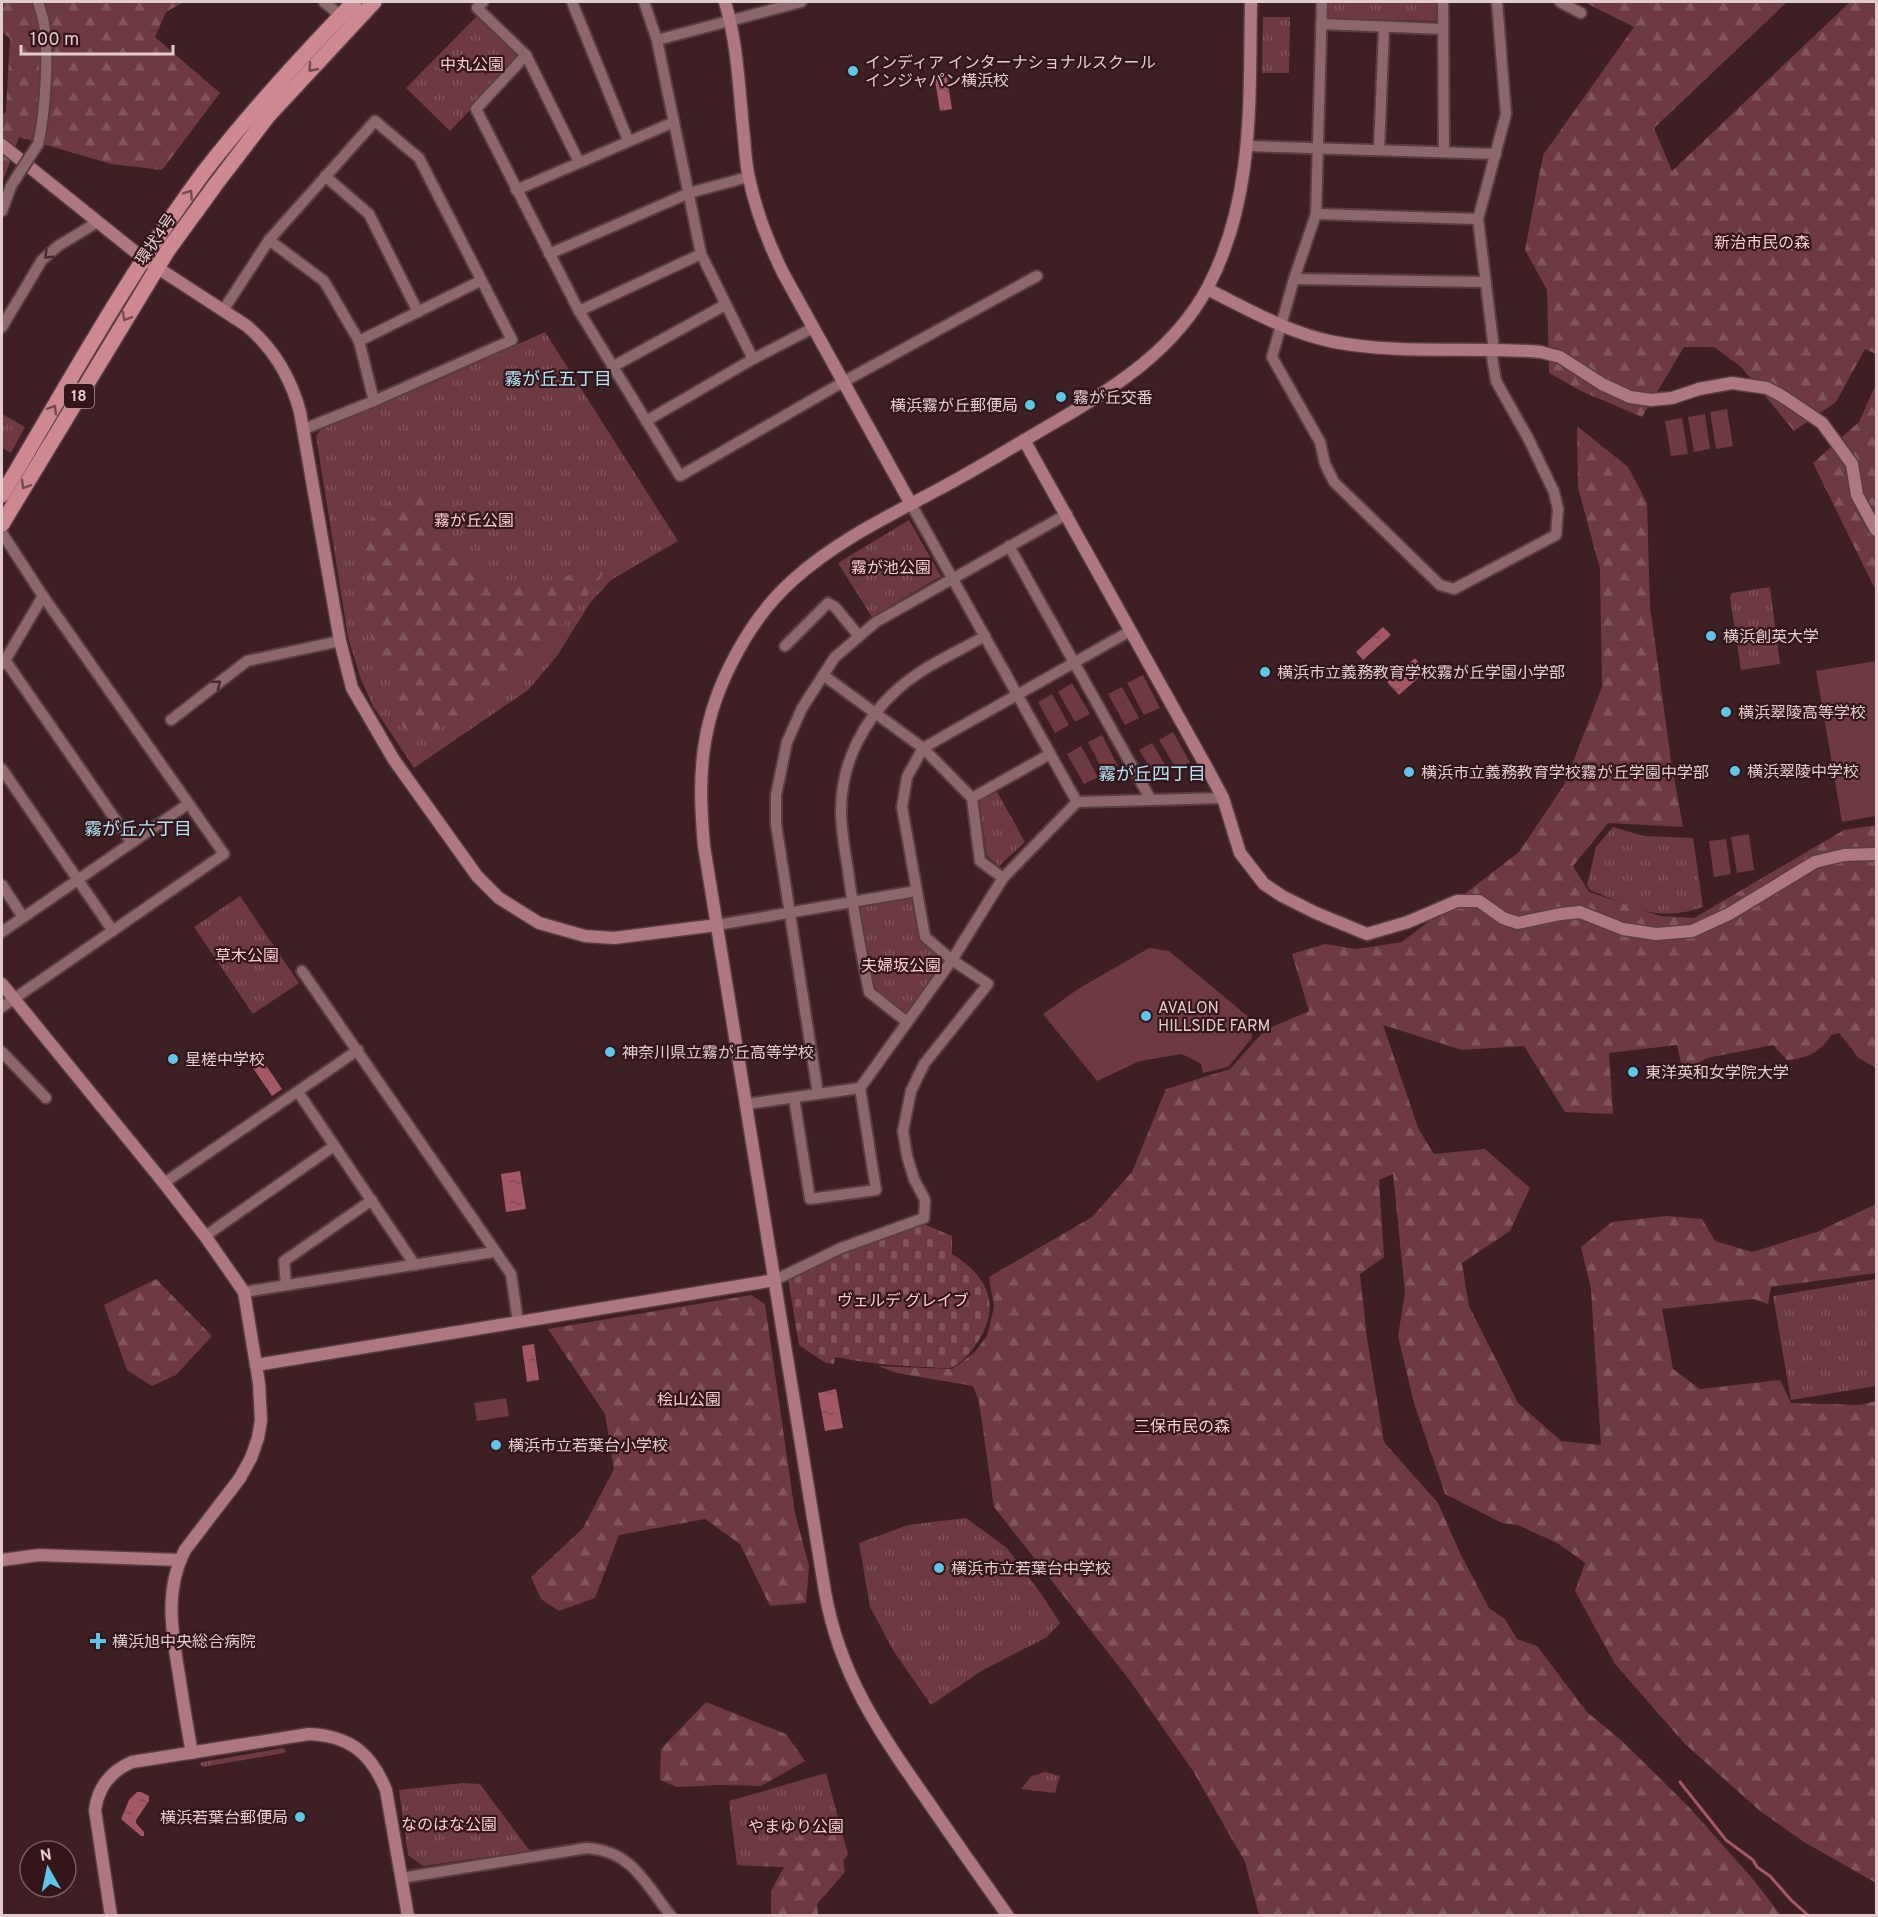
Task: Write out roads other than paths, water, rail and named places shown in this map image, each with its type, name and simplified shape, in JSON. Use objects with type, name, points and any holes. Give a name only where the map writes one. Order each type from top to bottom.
[{"type":"main road","name":"環状4号","points":[[2,495],[150,263],[346,20],[354,2]]},
{"type":"main road","name":"環状4号","points":[[346,20],[375,2]]},
{"type":"main road","name":"環状4号","points":[[2,524],[150,263]]},
{"type":"street","points":[[2,211],[11,186],[38,144],[43,119],[44,24],[38,2]]},
{"type":"street","points":[[324,2],[346,20]]},
{"type":"street","points":[[483,2],[477,8],[526,55],[579,162]]},
{"type":"street","points":[[572,2],[628,140]]},
{"type":"street","points":[[644,2],[657,40],[701,254],[753,359]]},
{"type":"street","points":[[725,2],[730,21],[748,177],[767,239],[813,328],[1077,802]]},
{"type":"street","points":[[657,40],[795,2]]},
{"type":"street","points":[[1008,1916],[877,1727],[843,1661],[829,1612],[704,846],[700,808],[705,740],[730,666],[754,625],[792,580],[856,534],[1103,394],[1138,369],[1186,320],[1207,289],[1227,246],[1240,200],[1248,146],[1251,2]]},
{"type":"street","points":[[1322,2],[1316,214],[1294,279],[1272,357],[1320,442],[1325,464],[1334,482],[1440,585],[1454,589],[1556,535],[1558,509],[1554,492],[1528,438],[1496,381],[1492,357],[1494,350],[1478,219],[1506,114],[1497,2]]},
{"type":"street","points":[[1443,2],[1444,152]]},
{"type":"street","points":[[1560,2],[1581,13]]},
{"type":"street","points":[[1321,24],[1443,29]]},
{"type":"street","points":[[1379,150],[1384,27]]},
{"type":"street","points":[[526,55],[476,109],[579,311],[680,476],[843,382],[1037,276]]},
{"type":"street","points":[[224,309],[269,240],[375,121],[420,158],[512,340],[304,429]]},
{"type":"street","points":[[516,190],[674,122]]},
{"type":"street","points":[[2,145],[96,223],[150,263],[224,309],[261,338],[273,352],[297,398],[340,641],[352,688],[394,760],[458,852],[499,898],[539,923],[585,936],[614,938],[717,925],[916,891]]},
{"type":"street","points":[[1248,146],[1496,154]]},
{"type":"street","points":[[325,176],[369,214],[418,312]]},
{"type":"street","points":[[549,254],[689,194],[748,177]]},
{"type":"street","points":[[1316,214],[1478,219]]},
{"type":"street","points":[[2,327],[42,260],[58,246],[96,223]]},
{"type":"street","points":[[269,240],[324,281],[359,341],[374,401]]},
{"type":"street","points":[[579,311],[701,254]]},
{"type":"street","points":[[1294,279],[1486,282]]},
{"type":"street","points":[[359,341],[480,280]]},
{"type":"street","points":[[1207,289],[1281,326],[1333,342],[1366,347],[1532,351],[1560,357],[1602,384],[1630,398],[1651,400],[1672,398],[1699,389],[1732,383],[1767,388],[1822,423],[1852,464],[1857,495],[1876,530]]},
{"type":"street","points":[[612,367],[725,305]]},
{"type":"street","points":[[646,421],[753,359],[813,328]]},
{"type":"street","points":[[1024,440],[1223,798],[1240,854],[1264,884],[1316,913],[1367,934],[1408,922],[1457,901],[1479,901],[1503,918],[1518,923],[1580,912],[1623,929],[1656,934],[1692,931],[1729,914],[1815,862],[1844,855],[1876,854]]},
{"type":"street","points":[[818,1094],[776,824],[776,795],[787,742],[802,708],[835,657],[876,622],[1067,514]]},
{"type":"street","points":[[2,533],[224,854],[2,1007]]},
{"type":"street","points":[[1009,546],[1151,800]]},
{"type":"street","points":[[44,596],[3,663],[131,842]]},
{"type":"street","points":[[785,646],[828,603],[835,607],[859,636]]},
{"type":"street","points":[[256,1365],[775,1280],[841,1248],[924,1218],[925,1200],[914,1179],[903,1131],[909,1101],[924,1064],[988,984],[952,960],[925,937],[902,807],[907,777],[923,748],[1130,630]]},
{"type":"street","points":[[907,1022],[869,992],[852,902],[841,813],[843,788],[849,761],[860,735],[874,713],[900,687],[985,636]]},
{"type":"street","points":[[171,720],[248,661],[340,641]]},
{"type":"street","points":[[823,675],[923,748],[972,798],[981,861],[1003,878]]},
{"type":"street","points":[[972,798],[1050,754]]},
{"type":"street","points":[[2,769],[113,931]]},
{"type":"street","points":[[794,1098],[810,1199],[876,1190],[860,1088],[952,960],[1003,878],[1077,802],[1223,798]]},
{"type":"street","points":[[2,932],[188,804]]},
{"type":"street","points":[[2,885],[23,917]]},
{"type":"street","points":[[302,971],[511,1274],[518,1322]]},
{"type":"street","points":[[2,984],[164,1183],[244,1292],[261,1401],[258,1438],[251,1458],[240,1478],[193,1539],[180,1560],[172,1591],[170,1618],[192,1753]]},
{"type":"street","points":[[164,1183],[358,1050]]},
{"type":"street","points":[[2,1052],[46,1098]]},
{"type":"street","points":[[747,1104],[860,1088]]},
{"type":"street","points":[[298,1092],[415,1265]]},
{"type":"street","points":[[205,1236],[334,1146]]},
{"type":"street","points":[[286,1284],[284,1261],[372,1200]]},
{"type":"street","points":[[244,1292],[494,1252]]},
{"type":"street","points":[[2,1560],[39,1555],[180,1560]]},
{"type":"street","points":[[111,1916],[95,1818],[96,1802],[105,1783],[120,1767],[132,1762],[309,1734],[332,1737],[349,1743],[373,1763],[387,1790],[408,1916]]},
{"type":"street","points":[[401,1878],[586,1848],[604,1849],[628,1862],[671,1916]]},
{"type":"water","points":[[946,72],[952,109],[940,111],[934,74]]},
{"type":"water","points":[[1383,627],[1391,635],[1363,660],[1356,652]]},
{"type":"water","points":[[1415,658],[1426,671],[1399,695],[1387,682]]},
{"type":"water","points":[[261,1058],[282,1089],[272,1096],[251,1065]]},
{"type":"water","points":[[520,1171],[526,1209],[506,1212],[501,1174]]},
{"type":"water","points":[[534,1344],[539,1380],[527,1382],[522,1346]]},
{"type":"water","points":[[836,1389],[843,1428],[825,1431],[818,1393]]},
{"type":"water","points":[[137,1792],[149,1796],[149,1801],[136,1820],[144,1836],[121,1819],[129,1800]]},
{"type":"waterway","points":[[1680,1782],[1726,1840],[1753,1860],[1757,1867],[1770,1876],[1809,1916]]},
{"type":"place","name":"インディア インターナショナルスクール インジャパン横浜校","points":[[853,71]]},
{"type":"place","name":"霧が丘交番","points":[[1061,397]]},
{"type":"place","name":"横浜霧が丘郵便局","points":[[1030,405]]},
{"type":"place","name":"横浜創英大学","points":[[1711,636]]},
{"type":"place","name":"横浜市立義務教育学校霧が丘学園小学部","points":[[1265,672]]},
{"type":"place","name":"横浜翠陵高等学校","points":[[1726,712]]},
{"type":"place","name":"横浜翠陵中学校","points":[[1735,771]]},
{"type":"place","name":"横浜市立義務教育学校霧が丘学園中学部","points":[[1409,772]]},
{"type":"place","name":"AVALON HILLSIDE FARM","points":[[1146,1016]]},
{"type":"place","name":"神奈川県立霧が丘高等学校","points":[[610,1052]]},
{"type":"place","name":"星槎中学校","points":[[173,1059]]},
{"type":"place","name":"東洋英和女学院大学","points":[[1633,1072]]},
{"type":"place","name":"横浜市立若葉台小学校","points":[[496,1445]]},
{"type":"place","name":"横浜市立若葉台中学校","points":[[939,1568]]},
{"type":"place","name":"横浜旭中央総合病院","points":[[98,1641]]},
{"type":"place","name":"横浜若葉台郵便局","points":[[300,1817]]},
{"type":"district","name":"霧が丘五丁目","points":[[558,379]]},
{"type":"district","name":"霧が丘四丁目","points":[[1152,774]]},
{"type":"district","name":"霧が丘六丁目","points":[[138,829]]},
{"type":"park label","name":"中丸公園","points":[[472,64]]},
{"type":"park label","name":"新治市民の森","points":[[1762,242]]},
{"type":"park label","name":"霧が丘公園","points":[[474,520]]},
{"type":"park label","name":"霧が池公園","points":[[891,567]]},
{"type":"park label","name":"草木公園","points":[[247,955]]},
{"type":"park label","name":"夫婦坂公園","points":[[901,965]]},
{"type":"park label","name":"ヴェルデ グレイブ","points":[[903,1300]]},
{"type":"park label","name":"桧山公園","points":[[689,1399]]},
{"type":"park label","name":"三保市民の森","points":[[1182,1426]]},
{"type":"park label","name":"なのはな公園","points":[[449,1824]]},
{"type":"park label","name":"やまゆり公園","points":[[796,1826]]}]
